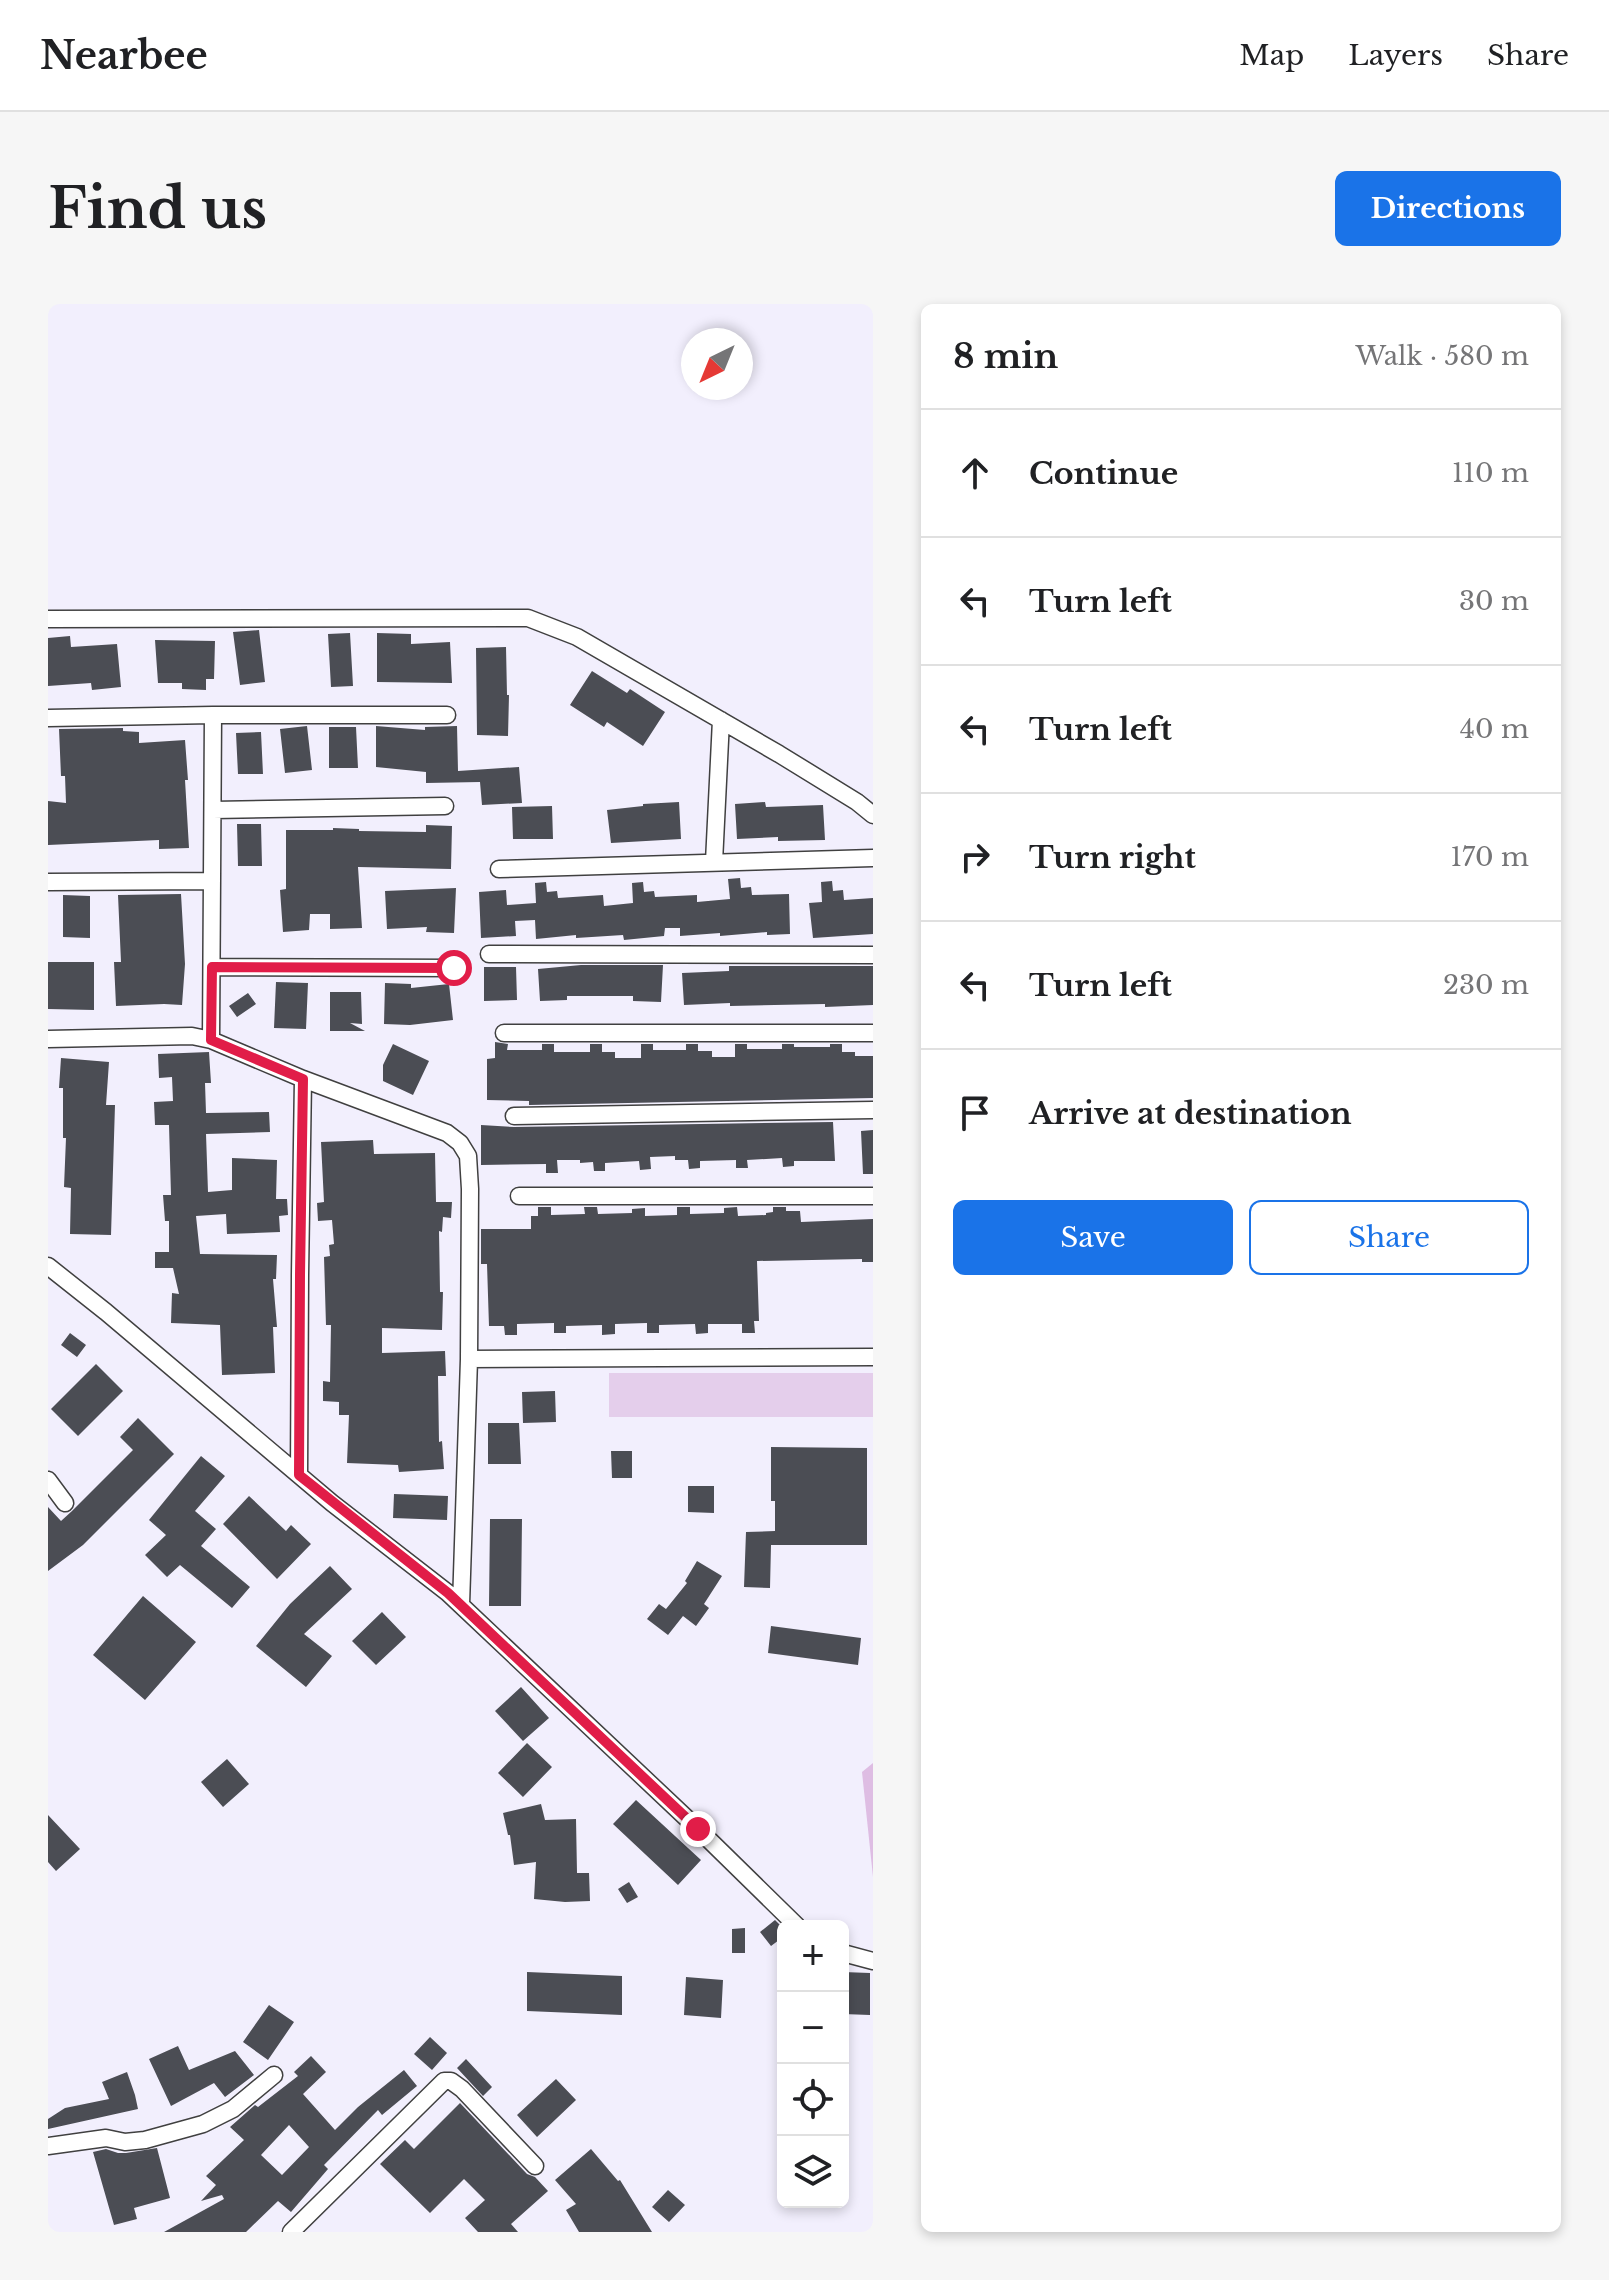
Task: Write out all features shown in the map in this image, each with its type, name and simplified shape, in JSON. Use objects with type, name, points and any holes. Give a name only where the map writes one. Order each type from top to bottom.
[{"type":"street","points":[[48,619],[528,618],[577,637],[805,770],[873,815]]},
{"type":"street","points":[[211,1040],[213,715]]},
{"type":"street","points":[[48,718],[447,715]]},
{"type":"street","points":[[714,862],[721,720]]},
{"type":"street","points":[[213,810],[445,806]]},
{"type":"street","points":[[499,869],[873,858]]},
{"type":"street","points":[[48,882],[212,881]]},
{"type":"street","points":[[489,954],[873,955]]},
{"type":"street","points":[[212,967],[454,968]]},
{"type":"street","points":[[504,1033],[873,1033]]},
{"type":"street","points":[[48,1039],[192,1036],[211,1040],[303,1079],[447,1133],[460,1143],[468,1156],[470,1189],[469,1359],[461,1605]]},
{"type":"street","points":[[299,1475],[303,1079]]},
{"type":"street","points":[[514,1116],[873,1110]]},
{"type":"street","points":[[519,1196],[873,1196]]},
{"type":"street","points":[[48,1266],[461,1605],[791,1920]]},
{"type":"street","points":[[469,1359],[873,1357]]},
{"type":"street","points":[[48,1480],[65,1503]]},
{"type":"street","points":[[849,1955],[873,1961]]},
{"type":"street","points":[[48,2146],[106,2138],[125,2142],[145,2140],[203,2124],[233,2109],[274,2075]]},
{"type":"street","points":[[291,2232],[444,2081],[451,2081],[462,2089],[535,2166]]},
{"type":"shaded area","points":[[609,1373],[873,1373],[873,1417],[609,1417]]},
{"type":"shaded area","points":[[873,1763],[873,1877],[862,1772]]},
{"type":"building","points":[[259,630],[265,682],[240,685],[233,632]]},
{"type":"building","points":[[350,633],[353,686],[331,687],[328,634]]},
{"type":"building","points":[[377,633],[411,634],[411,644],[450,642],[452,683],[377,682]]},
{"type":"building","points":[[70,636],[71,647],[117,644],[121,687],[92,690],[91,683],[48,686],[48,638]]},
{"type":"building","points":[[155,640],[215,641],[214,679],[206,679],[206,690],[182,689],[182,683],[158,683]]},
{"type":"building","points":[[506,647],[508,736],[477,735],[476,648]]},
{"type":"building","points":[[592,671],[627,693],[630,689],[665,712],[643,746],[607,722],[604,727],[570,705]]},
{"type":"building","points":[[307,726],[312,770],[285,773],[280,729]]},
{"type":"building","points":[[376,726],[425,730],[425,727],[457,726],[458,771],[519,767],[522,803],[482,805],[480,782],[426,783],[426,772],[376,767]]},
{"type":"building","points":[[329,727],[356,727],[358,768],[329,768]]},
{"type":"building","points":[[123,728],[123,731],[139,732],[139,743],[185,740],[189,848],[159,849],[159,840],[48,845],[48,801],[66,803],[65,776],[61,776],[59,729]]},
{"type":"building","points":[[261,732],[263,774],[238,774],[236,733]]},
{"type":"building","points":[[679,802],[681,839],[611,843],[607,810]]},
{"type":"building","points":[[765,802],[766,807],[823,805],[825,840],[778,841],[778,837],[737,839],[735,804]]},
{"type":"building","points":[[552,806],[553,839],[513,839],[512,807]]},
{"type":"building","points":[[237,824],[261,824],[262,866],[238,866]]},
{"type":"building","points":[[426,825],[452,826],[451,869],[358,867],[362,928],[330,929],[330,914],[310,914],[309,930],[283,932],[280,890],[286,889],[286,830],[333,828],[426,832]]},
{"type":"building","points":[[740,878],[741,888],[751,887],[752,895],[789,894],[790,934],[767,935],[767,932],[680,936],[680,928],[665,928],[664,936],[624,940],[623,935],[536,939],[535,920],[515,921],[516,936],[481,938],[479,892],[506,890],[507,905],[536,903],[535,883],[546,882],[547,892],[557,891],[558,898],[603,895],[604,906],[633,903],[632,883],[643,882],[644,892],[654,891],[655,897],[697,895],[697,902],[730,899],[728,879]]},
{"type":"building","points":[[832,881],[833,891],[843,890],[844,900],[873,898],[873,934],[813,938],[809,903],[822,902],[821,882]]},
{"type":"building","points":[[456,888],[454,933],[426,932],[427,927],[387,929],[385,891]]},
{"type":"building","points":[[181,894],[185,964],[182,1005],[116,1006],[114,962],[121,962],[118,895]]},
{"type":"building","points":[[63,895],[90,896],[90,938],[63,937]]},
{"type":"building","points":[[48,962],[94,962],[94,1010],[48,1009]]},
{"type":"building","points":[[581,965],[663,965],[661,1002],[633,1001],[633,996],[567,996],[567,1000],[540,1001],[538,969]]},
{"type":"building","points":[[729,966],[873,966],[873,1005],[684,1005],[682,973],[729,971]]},
{"type":"building","points":[[484,967],[516,967],[517,1000],[484,1001]]},
{"type":"building","points":[[276,982],[308,983],[306,1029],[274,1028]]},
{"type":"building","points":[[385,983],[411,984],[411,988],[449,984],[453,1020],[410,1025],[384,1024]]},
{"type":"building","points":[[330,992],[361,992],[362,1024],[350,1023],[365,1031],[330,1031]]},
{"type":"building","points":[[248,993],[256,1004],[237,1017],[229,1006]]},
{"type":"building","points":[[495,1042],[508,1044],[507,1050],[542,1050],[542,1044],[554,1044],[554,1052],[590,1052],[590,1044],[602,1044],[602,1052],[615,1052],[615,1058],[641,1058],[641,1044],[653,1044],[653,1050],[686,1050],[686,1044],[698,1044],[698,1051],[712,1051],[712,1057],[735,1057],[735,1044],[747,1044],[747,1049],[782,1049],[782,1044],[830,1047],[830,1044],[842,1044],[842,1052],[873,1056],[873,1098],[529,1105],[529,1101],[487,1100],[487,1059],[495,1058]]},
{"type":"building","points":[[393,1044],[429,1061],[413,1095],[383,1081],[383,1065]]},
{"type":"building","points":[[209,1052],[211,1083],[205,1083],[206,1113],[269,1112],[270,1132],[206,1134],[208,1192],[232,1190],[232,1158],[277,1160],[276,1199],[287,1199],[288,1215],[279,1216],[280,1232],[227,1234],[226,1214],[196,1216],[200,1254],[277,1255],[276,1279],[273,1279],[277,1327],[273,1327],[275,1373],[222,1375],[220,1325],[171,1323],[172,1293],[179,1294],[173,1268],[155,1268],[155,1252],[169,1252],[169,1221],[165,1221],[163,1195],[171,1195],[169,1125],[155,1125],[154,1102],[173,1101],[172,1077],[159,1078],[158,1054]]},
{"type":"building","points":[[61,1058],[109,1062],[106,1105],[115,1105],[111,1235],[70,1234],[71,1188],[64,1187],[66,1138],[63,1138],[63,1088],[59,1088]]},
{"type":"building","points":[[833,1122],[835,1161],[794,1161],[794,1166],[783,1167],[782,1158],[747,1160],[748,1168],[736,1168],[736,1160],[700,1161],[700,1168],[689,1169],[688,1160],[675,1160],[675,1156],[650,1157],[651,1169],[640,1170],[639,1161],[605,1163],[605,1171],[594,1171],[593,1162],[557,1160],[558,1173],[546,1173],[546,1164],[481,1165],[481,1125]]},
{"type":"building","points":[[873,1130],[873,1174],[863,1174],[861,1131]]},
{"type":"building","points":[[373,1140],[374,1154],[435,1153],[436,1202],[452,1202],[451,1218],[443,1217],[442,1232],[439,1231],[442,1330],[382,1328],[382,1353],[445,1351],[446,1376],[438,1376],[439,1442],[442,1441],[444,1469],[399,1472],[398,1465],[347,1463],[349,1415],[339,1415],[339,1402],[323,1401],[323,1381],[330,1382],[331,1325],[326,1325],[324,1257],[330,1256],[329,1245],[334,1244],[332,1220],[318,1221],[317,1203],[324,1202],[321,1142]]},
{"type":"building","points":[[538,1207],[551,1207],[551,1215],[585,1214],[584,1207],[597,1207],[598,1214],[632,1213],[632,1209],[645,1208],[645,1216],[677,1215],[677,1207],[690,1207],[690,1214],[724,1213],[724,1208],[737,1207],[738,1216],[766,1215],[773,1212],[773,1207],[786,1207],[786,1211],[800,1211],[801,1222],[873,1219],[873,1262],[862,1262],[862,1259],[757,1261],[759,1321],[754,1321],[755,1333],[742,1333],[742,1324],[708,1324],[708,1333],[696,1334],[695,1324],[659,1325],[659,1333],[647,1333],[647,1323],[615,1324],[615,1334],[602,1335],[602,1325],[566,1326],[566,1333],[554,1333],[554,1323],[517,1324],[517,1335],[505,1335],[504,1326],[489,1326],[487,1264],[481,1264],[481,1229],[531,1229],[531,1216],[538,1216]]},
{"type":"building","points":[[70,1333],[86,1345],[77,1357],[61,1345]]},
{"type":"building","points":[[96,1364],[123,1391],[78,1436],[51,1409]]},
{"type":"building","points":[[555,1391],[556,1422],[523,1423],[522,1392]]},
{"type":"building","points":[[138,1418],[174,1454],[83,1545],[48,1571],[48,1507],[61,1521],[72,1511],[133,1450],[120,1437]]},
{"type":"building","points":[[488,1423],[519,1423],[521,1464],[488,1464]]},
{"type":"building","points":[[771,1447],[867,1448],[867,1545],[771,1545],[770,1588],[744,1587],[746,1532],[775,1531],[775,1501],[771,1501]]},
{"type":"building","points":[[611,1451],[632,1451],[632,1478],[612,1478]]},
{"type":"building","points":[[201,1456],[225,1476],[195,1511],[216,1529],[201,1546],[250,1587],[232,1608],[180,1565],[167,1577],[145,1555],[166,1535],[149,1520]]},
{"type":"building","points":[[688,1486],[714,1486],[714,1513],[688,1512]]},
{"type":"building","points":[[394,1494],[448,1496],[447,1520],[393,1518]]},
{"type":"building","points":[[249,1496],[286,1531],[291,1525],[311,1544],[277,1579],[223,1524]]},
{"type":"building","points":[[490,1519],[522,1519],[521,1606],[489,1606]]},
{"type":"building","points":[[697,1561],[722,1576],[704,1604],[709,1608],[696,1626],[683,1616],[668,1635],[647,1619],[659,1604],[666,1609],[687,1583],[685,1581]]},
{"type":"building","points":[[330,1566],[352,1589],[304,1634],[332,1656],[306,1687],[256,1646],[290,1604]]},
{"type":"building","points":[[143,1596],[196,1642],[145,1700],[93,1655]]},
{"type":"building","points":[[382,1612],[406,1637],[376,1665],[352,1641]]},
{"type":"building","points":[[771,1626],[861,1638],[858,1665],[768,1653]]},
{"type":"building","points":[[521,1687],[549,1718],[523,1741],[495,1711]]},
{"type":"building","points":[[527,1743],[552,1767],[523,1797],[498,1773]]},
{"type":"building","points":[[227,1759],[249,1784],[223,1807],[201,1782]]},
{"type":"building","points":[[636,1800],[701,1860],[678,1885],[613,1824]]},
{"type":"building","points":[[541,1804],[545,1820],[576,1819],[577,1873],[589,1873],[590,1901],[534,1899],[536,1862],[514,1865],[503,1813]]},
{"type":"building","points":[[48,1815],[80,1849],[56,1871],[48,1862]]},
{"type":"building","points":[[629,1882],[638,1897],[627,1903],[618,1889]]},
{"type":"building","points":[[775,1920],[777,1922],[777,1942],[771,1946],[760,1932]]},
{"type":"building","points":[[745,1928],[745,1953],[732,1953],[732,1929]]},
{"type":"building","points":[[527,1972],[622,1976],[622,2015],[527,2011]]},
{"type":"building","points":[[849,1972],[870,1973],[870,2015],[849,2014]]},
{"type":"building","points":[[686,1977],[723,1980],[721,2018],[684,2015]]},
{"type":"building","points":[[269,2005],[294,2022],[268,2060],[243,2042]]},
{"type":"building","points":[[430,2037],[447,2053],[432,2070],[414,2054]]},
{"type":"building","points":[[178,2046],[189,2070],[235,2051],[254,2075],[225,2097],[214,2083],[171,2106],[149,2059]]},
{"type":"building","points":[[311,2056],[326,2072],[303,2094],[335,2130],[404,2070],[417,2086],[382,2115],[378,2110],[324,2165],[328,2169],[291,2212],[278,2201],[246,2232],[164,2232],[224,2199],[222,2195],[201,2201],[216,2185],[206,2176],[244,2140],[230,2127],[255,2105],[258,2107],[298,2076],[294,2072]],"holes":[[[289,2125],[309,2147],[282,2175],[261,2155]]]},
{"type":"building","points":[[466,2059],[492,2087],[483,2096],[457,2068]]},
{"type":"building","points":[[127,2072],[138,2109],[48,2129],[48,2119],[65,2108],[109,2099],[102,2082]]},
{"type":"building","points":[[556,2079],[576,2100],[537,2137],[517,2115]]},
{"type":"building","points":[[460,2103],[527,2174],[535,2177],[548,2191],[511,2224],[518,2232],[478,2232],[465,2218],[485,2200],[464,2179],[430,2213],[380,2164],[405,2140],[414,2149]]},
{"type":"building","points":[[157,2148],[170,2198],[134,2208],[137,2219],[114,2225],[93,2152],[106,2149],[126,2153]]},
{"type":"building","points":[[591,2149],[620,2180],[652,2232],[579,2232],[566,2210],[576,2204],[555,2180]]},
{"type":"building","points":[[668,2190],[685,2205],[669,2222],[652,2207]]},
{"type":"route","points":[[454,968],[212,967],[211,1040],[303,1079],[299,1475],[448,1593],[698,1829]]}]
